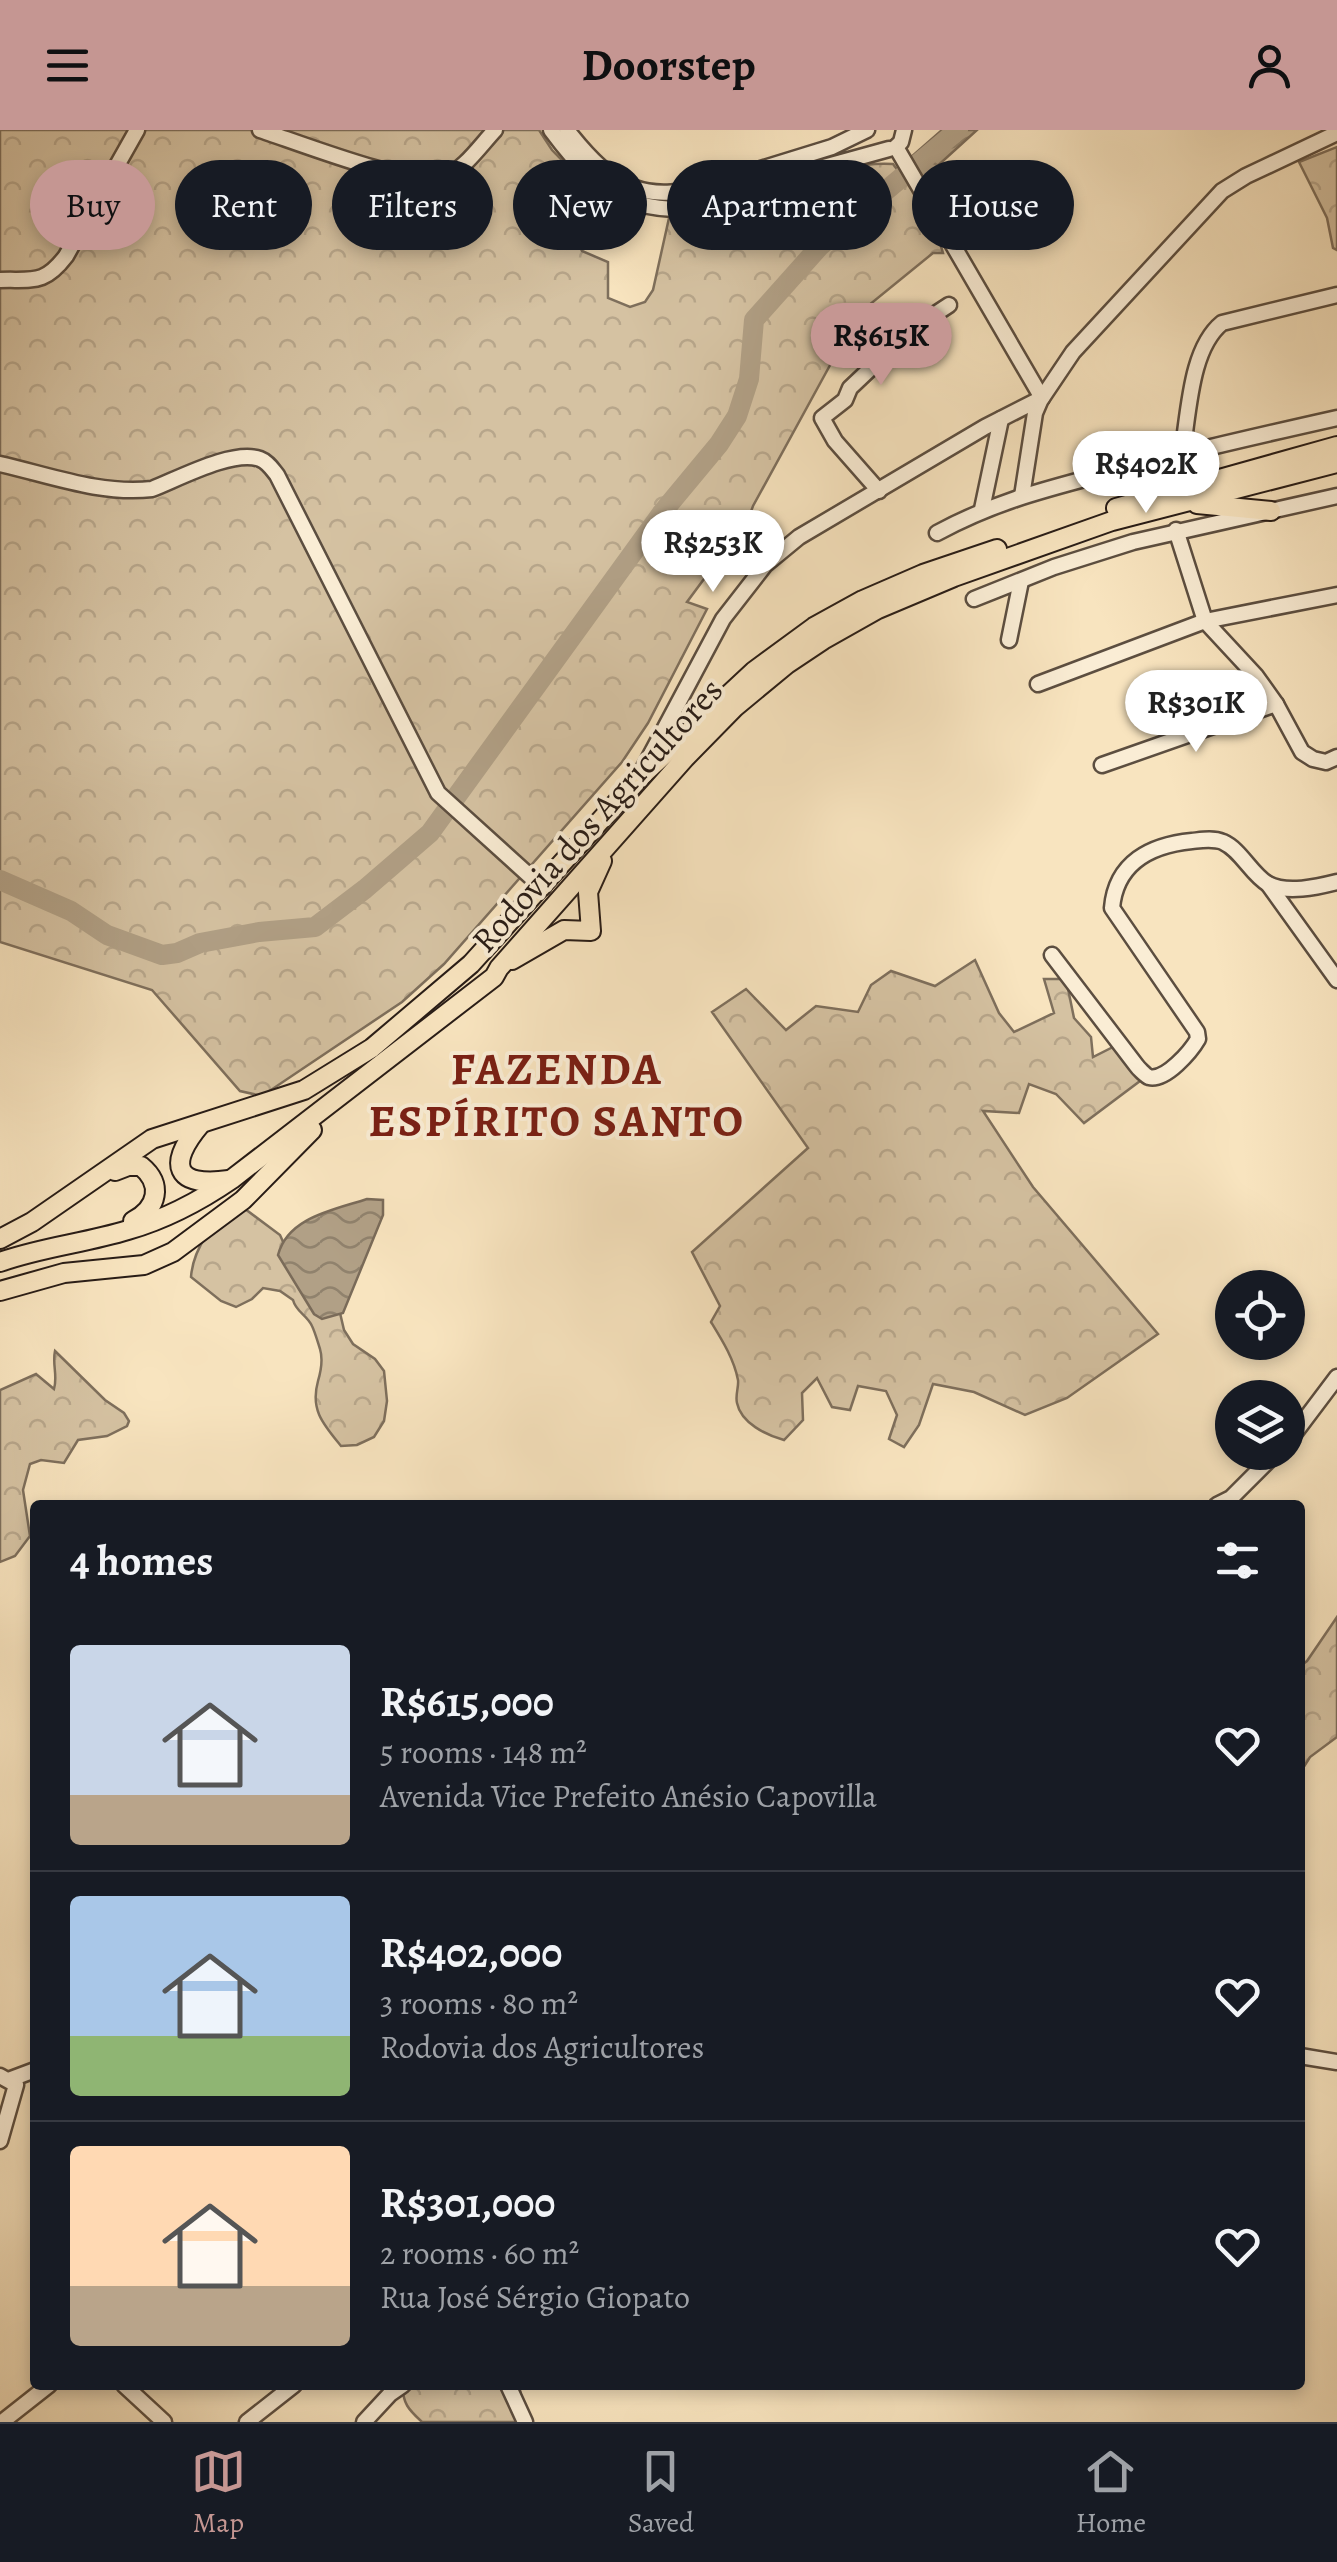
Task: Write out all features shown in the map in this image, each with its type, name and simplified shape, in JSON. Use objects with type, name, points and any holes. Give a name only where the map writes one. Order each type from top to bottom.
[{"type":"main road","name":"Rodovia dos Agricultores","points":[[0,1239],[32,1222],[152,1140],[304,1090],[372,1048],[472,964],[636,781],[754,671],[814,627],[923,574],[1097,514],[1337,446]]},
{"type":"main road","name":"Rodovia dos Agricultores","points":[[0,1262],[51,1246],[128,1230],[177,1212],[232,1179],[494,977],[684,758],[734,707],[823,640],[878,609],[954,577],[1112,521],[1337,463]]},
{"type":"main road","points":[[1186,503],[1271,511]]},
{"type":"main road","points":[[498,968],[564,930],[591,930],[588,892],[608,846]]},
{"type":"main road","points":[[0,1291],[64,1273],[144,1265],[173,1252],[243,1200],[366,1075]]},
{"type":"main road","points":[[200,1125],[183,1146],[180,1166],[186,1176],[208,1183],[232,1179]]},
{"type":"main road","points":[[86,1183],[128,1166],[142,1166],[152,1175],[157,1190],[154,1204],[140,1218],[86,1240]]},
{"type":"street","points":[[0,280],[34,280],[54,272],[137,130]]},
{"type":"street","points":[[260,130],[386,170],[435,180],[457,170],[495,130]]},
{"type":"street","points":[[552,130],[584,168],[623,200],[667,210]]},
{"type":"street","points":[[567,130],[618,180],[643,192],[667,193]]},
{"type":"street","points":[[788,160],[870,130],[874,142],[896,152],[1042,398]]},
{"type":"street","points":[[896,152],[904,130]]},
{"type":"street","points":[[1022,496],[1035,413],[1073,352],[1222,191],[1337,133]]},
{"type":"street","points":[[858,160],[896,152]]},
{"type":"street","points":[[1182,453],[1200,355],[1208,334],[1222,323],[1337,294]]},
{"type":"street","points":[[880,492],[835,441],[822,418],[845,400],[879,351],[949,304]]},
{"type":"street","points":[[636,781],[723,619],[765,564],[800,537],[1042,398]]},
{"type":"street","points":[[936,532],[982,508],[1022,496],[1182,453],[1337,418]]},
{"type":"street","points":[[982,508],[1001,419]]},
{"type":"street","points":[[977,433],[994,450]]},
{"type":"street","points":[[0,464],[113,490],[139,491],[152,490],[236,459],[253,458],[268,464],[438,793],[543,888]]},
{"type":"street","points":[[974,599],[1054,567],[1176,530],[1337,496]]},
{"type":"street","points":[[1176,530],[1205,621],[1256,676],[1302,752],[1326,762],[1337,757]]},
{"type":"street","points":[[1008,640],[1021,581]]},
{"type":"street","points":[[1038,684],[1205,621],[1337,595]]},
{"type":"street","points":[[1102,765],[1276,704]]},
{"type":"street","points":[[1052,955],[1147,1076],[1166,1072],[1198,1042],[1196,1032],[1112,908],[1120,880],[1138,858],[1152,848],[1170,843],[1205,840],[1227,844],[1268,884],[1337,980]]},
{"type":"street","points":[[1268,884],[1285,888],[1337,882]]},
{"type":"street","points":[[1305,1419],[1337,1377]]},
{"type":"street","points":[[1227,1500],[1259,1470]]},
{"type":"street","points":[[1305,2057],[1337,2062]]},
{"type":"street","points":[[5,2078],[30,2071]]},
{"type":"street","points":[[0,2142],[16,2085],[5,2078]]},
{"type":"street","points":[[2,2422],[43,2390]]},
{"type":"street","points":[[129,2390],[164,2422]]},
{"type":"street","points":[[248,2422],[288,2390]]},
{"type":"street","points":[[364,2422],[396,2390]]},
{"type":"street","points":[[510,2390],[524,2422]]},
{"type":"green space","points":[[0,130],[539,130],[562,160],[513,160],[513,250],[582,250],[608,262],[608,298],[630,307],[645,302],[653,290],[667,227],[667,250],[892,250],[893,164],[912,190],[912,250],[943,253],[933,253],[858,314],[753,506],[744,531],[751,547],[704,579],[687,602],[707,609],[648,723],[622,762],[444,964],[402,1002],[262,1096],[240,1091],[152,990],[0,942]]},
{"type":"green space","points":[[1337,147],[1337,250],[1333,248],[1327,218],[1299,162]]},
{"type":"green space","points":[[975,960],[999,1013],[1014,1032],[1054,1013],[1044,979],[1066,979],[1074,1018],[1091,1037],[1093,1057],[1115,1046],[1144,1078],[1084,1123],[1056,1094],[1029,1084],[1019,1113],[983,1111],[1033,1187],[1158,1334],[1067,1398],[1025,1415],[974,1392],[933,1384],[919,1425],[904,1447],[889,1439],[897,1415],[886,1391],[858,1386],[850,1410],[832,1407],[817,1378],[802,1393],[803,1420],[784,1440],[770,1435],[755,1427],[739,1410],[736,1372],[711,1322],[720,1306],[692,1252],[808,1148],[712,1012],[746,989],[786,1030],[816,1006],[858,1012],[871,985],[891,971],[935,986]]},
{"type":"green space","points":[[237,1203],[280,1235],[295,1268],[340,1313],[353,1344],[375,1359],[384,1371],[384,1421],[374,1437],[357,1445],[341,1446],[324,1423],[316,1400],[320,1349],[312,1326],[293,1300],[280,1291],[263,1288],[236,1307],[221,1301],[191,1277],[206,1236]]},
{"type":"green space","points":[[55,1351],[129,1421],[127,1426],[107,1436],[78,1440],[64,1463],[41,1460],[30,1464],[23,1490],[30,1536],[15,1556],[0,1562],[0,1390],[36,1374],[54,1389]]},
{"type":"green space","points":[[1337,1617],[1337,1737],[1305,1765],[1305,1662]]},
{"type":"green space","points":[[403,2390],[520,2390],[526,2422],[422,2422],[404,2397]]},
{"type":"water","points":[[942,130],[977,130],[944,160],[912,162],[910,158]]},
{"type":"water","points":[[367,1199],[383,1200],[383,1215],[343,1313],[322,1319],[314,1314],[278,1255],[283,1242],[302,1223]]},
{"type":"waterway","points":[[0,880],[71,911],[107,935],[162,955],[259,932],[315,927],[365,889],[430,833],[661,514],[719,444],[737,416],[749,379],[754,320],[820,246],[958,130]]},
{"type":"district","name":"FAZENDA ESPÍRITO SANTO","points":[[557,1094]]}]
